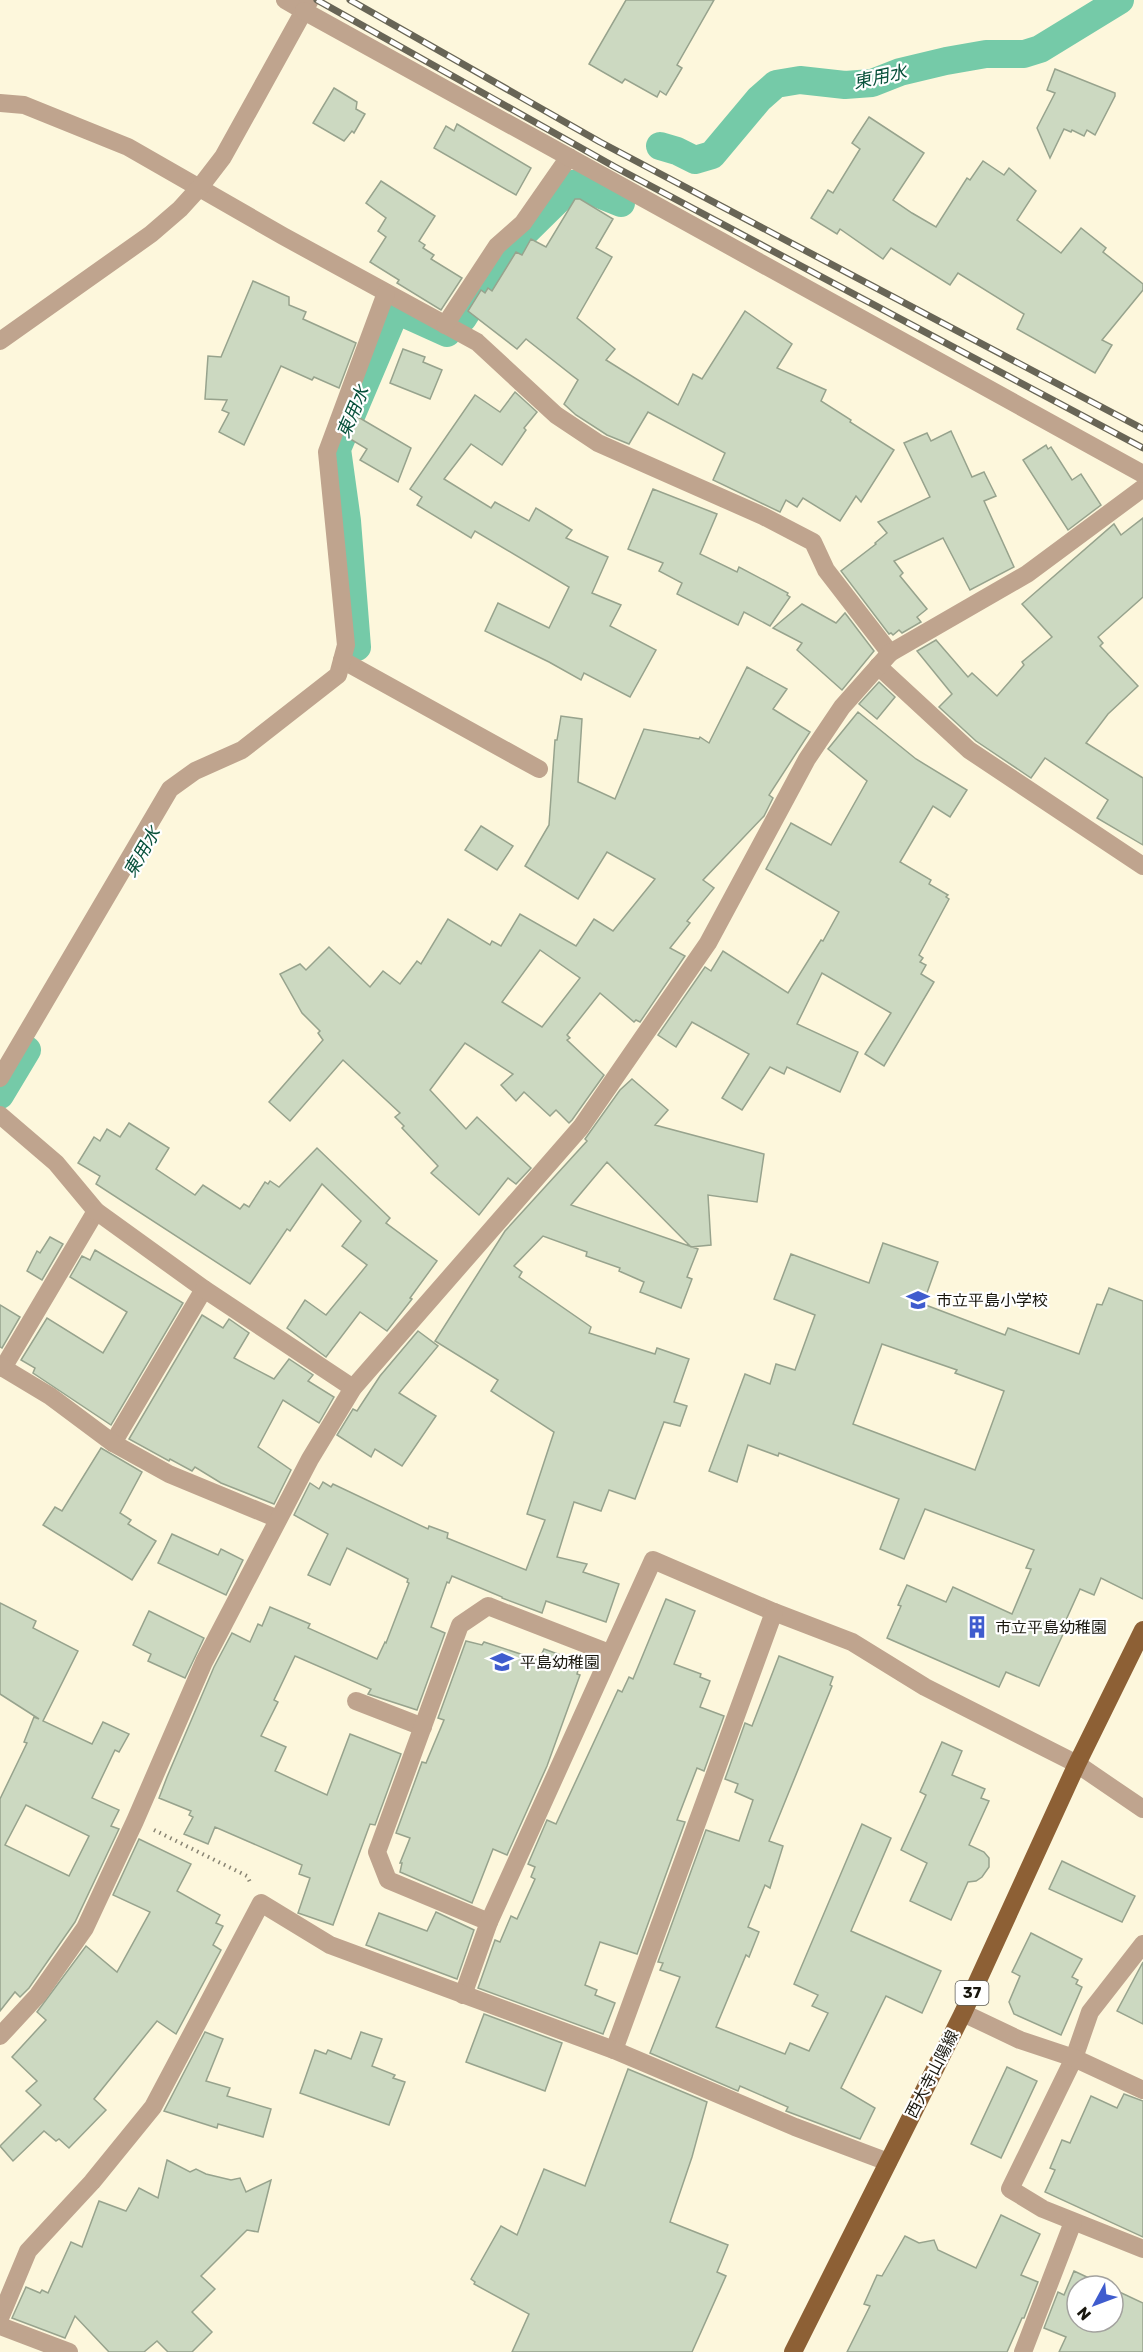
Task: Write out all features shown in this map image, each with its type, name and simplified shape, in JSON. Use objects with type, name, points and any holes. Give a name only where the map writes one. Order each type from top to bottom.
[{"type":"main road","name":"西大寺山陽線","points":[[793,2352],[963,2013],[1077,1764],[1143,1630]]},
{"type":"street","points":[[285,0],[307,5],[569,157],[1143,474]]},
{"type":"street","points":[[0,341],[150,234],[180,209],[223,157],[307,5]]},
{"type":"street","points":[[0,103],[24,105],[128,147],[283,236],[477,342],[556,415],[598,443],[763,516],[813,542],[826,570],[884,660],[969,750],[1143,866]]},
{"type":"street","points":[[445,325],[497,246],[523,223],[569,157]]},
{"type":"street","points":[[0,1078],[170,789],[195,771],[242,750],[338,675],[346,645],[327,452],[386,293]]},
{"type":"street","points":[[0,2036],[38,1995],[85,1928],[135,1821],[204,1662],[310,1459],[353,1388],[581,1127],[708,943],[807,759],[842,707],[884,660],[1027,574],[1143,488]]},
{"type":"street","points":[[342,660],[540,769]]},
{"type":"street","points":[[0,1115],[56,1163],[96,1211],[204,1288],[353,1388]]},
{"type":"street","points":[[96,1211],[2,1367],[50,1396],[113,1443],[169,1474],[278,1519]]},
{"type":"street","points":[[113,1443],[204,1288]]},
{"type":"street","points":[[463,1995],[489,1922],[653,1560],[774,1612],[852,1642],[925,1687],[1077,1764],[1143,1809]]},
{"type":"street","points":[[489,1922],[388,1880],[377,1852],[460,1625],[488,1606],[609,1653]]},
{"type":"street","points":[[614,2050],[774,1612]]},
{"type":"street","points":[[356,1701],[423,1727]]},
{"type":"street","points":[[0,2318],[28,2251],[92,2182],[153,2107],[261,1903],[330,1945],[614,2050],[795,2127],[888,2162]]},
{"type":"street","points":[[1143,1944],[1090,2012],[1074,2058],[1010,2189],[1043,2209],[1143,2249]]},
{"type":"street","points":[[963,2013],[1020,2040],[1074,2058],[1143,2090]]},
{"type":"street","points":[[1023,2352],[1073,2222]]},
{"type":"street","points":[[0,2326],[69,2352]]},
{"type":"path","points":[[135,1821],[247,1876],[261,1903]]},
{"type":"building","points":[[626,0],[714,0],[677,65],[682,68],[666,95],[660,91],[657,97],[625,79],[622,83],[589,64]]},
{"type":"building","points":[[1055,69],[1115,93],[1115,96],[1095,135],[1087,130],[1084,136],[1064,129],[1050,158],[1037,128],[1055,93],[1047,90]]},
{"type":"building","points":[[334,88],[357,102],[356,109],[365,114],[354,133],[352,131],[344,141],[313,123]]},
{"type":"building","points":[[869,117],[924,153],[893,200],[912,213],[936,227],[967,178],[970,180],[983,161],[1004,175],[1009,168],[1036,191],[1017,220],[1061,253],[1081,228],[1106,248],[1103,252],[1143,284],[1143,290],[1102,340],[1112,345],[1095,373],[1017,329],[1024,314],[958,273],[950,285],[891,248],[883,259],[840,229],[837,234],[811,218],[828,190],[833,193],[860,149],[852,143]]},
{"type":"building","points":[[457,124],[531,168],[516,195],[434,148],[446,126],[454,131]]},
{"type":"building","points":[[381,181],[435,216],[419,241],[425,245],[423,248],[434,255],[431,259],[462,278],[441,310],[397,283],[399,280],[370,262],[386,237],[378,231],[386,218],[366,203]]},
{"type":"building","points":[[575,199],[580,199],[613,219],[596,248],[612,257],[577,318],[615,349],[606,360],[678,405],[693,374],[702,379],[745,311],[792,344],[777,368],[826,390],[821,401],[894,450],[861,502],[856,496],[840,521],[803,498],[797,507],[786,500],[780,512],[713,480],[725,453],[648,412],[629,444],[607,435],[576,415],[564,404],[578,380],[526,339],[517,349],[468,311],[481,290],[485,293],[488,288],[492,291],[516,252],[522,255],[531,239],[546,247]]},
{"type":"building","points":[[253,281],[289,297],[289,305],[306,312],[303,319],[356,343],[339,388],[314,377],[312,380],[281,366],[244,445],[219,432],[229,413],[222,410],[227,400],[205,399],[208,356],[221,357]]},
{"type":"building","points":[[403,349],[425,357],[423,362],[442,370],[430,399],[390,383]]},
{"type":"building","points":[[515,392],[537,412],[524,428],[526,430],[502,465],[471,444],[444,479],[491,508],[495,502],[529,521],[536,508],[572,530],[566,538],[608,557],[592,593],[621,605],[610,626],[656,650],[630,697],[584,673],[581,680],[485,631],[498,603],[549,628],[569,587],[475,531],[471,538],[417,505],[422,497],[410,489],[475,395],[500,412]]},
{"type":"building","points":[[358,417],[411,448],[398,482],[360,460],[367,449],[347,437]]},
{"type":"building","points":[[951,431],[972,477],[984,472],[996,496],[984,501],[1014,567],[970,590],[943,538],[894,561],[903,573],[900,576],[927,609],[917,617],[921,622],[902,633],[899,630],[893,635],[889,634],[841,571],[887,533],[878,522],[930,497],[904,443],[927,433],[931,441]]},
{"type":"building","points":[[1046,445],[1048,449],[1051,447],[1072,480],[1081,474],[1101,505],[1068,530],[1023,460]]},
{"type":"building","points":[[653,489],[717,514],[700,554],[737,572],[739,567],[788,593],[790,597],[770,626],[744,612],[738,625],[677,594],[682,583],[659,571],[663,563],[628,549]]},
{"type":"building","points":[[1143,518],[1143,597],[1098,637],[1103,643],[1100,646],[1138,686],[1108,714],[1086,743],[1143,778],[1143,845],[1097,818],[1108,800],[1045,758],[1031,778],[976,741],[939,707],[952,694],[917,651],[936,640],[968,677],[972,673],[997,696],[1024,665],[1022,662],[1052,637],[1022,604],[1114,524],[1121,535]]},
{"type":"building","points":[[802,604],[836,623],[845,613],[874,651],[842,690],[797,650],[802,643],[773,628]]},
{"type":"building","points":[[747,667],[787,689],[773,709],[810,732],[769,795],[773,798],[764,816],[703,880],[714,888],[687,921],[690,923],[670,948],[685,956],[640,1022],[636,1020],[634,1022],[600,993],[567,1035],[570,1038],[567,1040],[604,1075],[569,1123],[556,1110],[550,1116],[524,1092],[516,1101],[501,1085],[513,1074],[465,1043],[430,1090],[466,1129],[477,1117],[531,1168],[516,1184],[508,1178],[479,1215],[431,1173],[438,1166],[402,1128],[404,1126],[395,1117],[400,1113],[343,1060],[290,1121],[269,1102],[323,1040],[318,1033],[320,1031],[302,1013],[280,974],[300,964],[306,970],[329,947],[370,987],[383,971],[400,984],[417,961],[421,964],[448,919],[490,945],[492,941],[501,946],[520,914],[576,946],[594,919],[613,931],[655,879],[607,852],[578,899],[525,866],[549,825],[555,740],[557,740],[561,716],[582,719],[578,782],[615,799],[644,729],[699,739],[700,737],[709,743]],"holes":[[[540,950],[580,978],[542,1027],[502,1002]]]},
{"type":"building","points":[[879,682],[895,697],[877,719],[859,704]]},
{"type":"building","points":[[858,712],[916,759],[967,790],[950,817],[933,806],[900,862],[931,880],[929,884],[948,895],[946,897],[949,899],[919,955],[923,958],[920,962],[926,965],[921,974],[934,982],[884,1066],[865,1054],[891,1013],[822,973],[797,1024],[858,1052],[840,1092],[787,1067],[784,1074],[770,1067],[742,1110],[722,1098],[749,1054],[692,1022],[676,1047],[658,1035],[705,967],[711,971],[723,951],[788,993],[821,940],[823,941],[839,912],[766,869],[791,823],[831,845],[867,781],[828,749]]},
{"type":"building","points":[[481,826],[513,846],[497,870],[465,850]]},
{"type":"building","points":[[632,1079],[668,1110],[655,1125],[764,1154],[757,1202],[708,1195],[711,1245],[692,1247],[698,1249],[687,1277],[692,1279],[681,1308],[640,1292],[644,1282],[619,1271],[620,1268],[586,1256],[587,1252],[543,1236],[514,1266],[522,1272],[519,1277],[591,1327],[589,1333],[655,1354],[657,1348],[689,1359],[674,1402],[687,1406],[680,1426],[664,1422],[635,1499],[609,1490],[601,1511],[574,1502],[557,1557],[587,1564],[583,1572],[619,1584],[606,1622],[546,1601],[542,1613],[452,1576],[449,1583],[447,1582],[431,1627],[445,1633],[417,1710],[368,1694],[371,1689],[295,1656],[274,1700],[278,1702],[261,1736],[286,1747],[275,1771],[327,1795],[350,1734],[401,1754],[375,1825],[370,1824],[333,1925],[298,1913],[310,1878],[299,1874],[302,1865],[215,1827],[208,1844],[184,1834],[193,1817],[189,1815],[191,1811],[159,1798],[167,1777],[214,1667],[232,1633],[250,1642],[258,1624],[262,1626],[270,1607],[310,1624],[308,1628],[377,1659],[386,1643],[409,1583],[408,1579],[347,1548],[330,1585],[308,1575],[328,1534],[294,1515],[310,1483],[319,1489],[323,1482],[331,1487],[333,1484],[428,1529],[429,1526],[448,1533],[447,1538],[526,1570],[545,1520],[527,1514],[554,1432],[491,1391],[498,1380],[435,1341],[505,1231],[587,1141],[585,1139],[620,1090]],"holes":[[[607,1162],[690,1246],[571,1205]]]},
{"type":"building","points":[[129,1123],[169,1148],[156,1169],[195,1195],[203,1185],[240,1209],[244,1204],[249,1207],[265,1182],[268,1184],[270,1181],[279,1187],[317,1148],[390,1218],[386,1223],[437,1261],[387,1331],[360,1312],[326,1357],[287,1328],[305,1300],[326,1315],[367,1265],[342,1246],[361,1221],[322,1184],[290,1231],[287,1229],[250,1284],[96,1184],[100,1176],[78,1163],[94,1137],[100,1141],[107,1129],[120,1137]]},
{"type":"building","points":[[50,1237],[63,1244],[42,1280],[27,1271],[37,1251],[40,1253]]},
{"type":"building","points":[[883,1243],[938,1262],[923,1304],[1005,1335],[1008,1328],[1079,1354],[1097,1304],[1102,1305],[1109,1288],[1143,1301],[1143,1599],[1101,1578],[1094,1595],[1080,1589],[1061,1631],[1064,1632],[1039,1686],[1006,1672],[999,1687],[887,1638],[901,1606],[898,1605],[907,1585],[946,1602],[953,1587],[1012,1614],[1031,1569],[1026,1568],[1034,1550],[925,1509],[904,1559],[880,1549],[899,1499],[779,1453],[778,1456],[748,1445],[737,1482],[709,1471],[745,1374],[770,1384],[776,1364],[795,1370],[815,1315],[774,1299],[791,1254],[869,1283]],"holes":[[[882,1344],[957,1370],[955,1373],[1004,1391],[975,1470],[853,1424]]]},
{"type":"building","points":[[95,1250],[183,1303],[111,1425],[33,1373],[35,1368],[21,1360],[47,1318],[103,1353],[127,1312],[70,1277],[82,1256],[90,1260]]},
{"type":"building","points":[[0,1305],[20,1317],[2,1348],[0,1347]]},
{"type":"building","points":[[202,1315],[223,1328],[229,1319],[249,1333],[234,1358],[274,1379],[289,1359],[313,1375],[308,1381],[334,1397],[319,1423],[283,1400],[258,1447],[291,1470],[274,1504],[221,1483],[195,1467],[192,1471],[170,1459],[169,1461],[129,1439]]},
{"type":"building","points":[[418,1331],[438,1346],[399,1393],[436,1416],[402,1466],[375,1449],[371,1457],[337,1435],[353,1409],[357,1411],[380,1376]]},
{"type":"building","points":[[101,1448],[142,1472],[120,1513],[131,1520],[128,1524],[156,1541],[132,1580],[43,1525],[55,1507],[62,1511]]},
{"type":"building","points":[[172,1534],[218,1555],[221,1549],[243,1560],[226,1595],[158,1563]]},
{"type":"building","points":[[666,1599],[695,1611],[674,1664],[701,1674],[700,1677],[710,1681],[700,1707],[724,1716],[704,1771],[697,1768],[677,1820],[685,1822],[637,1954],[600,1942],[585,1985],[597,1990],[595,1995],[615,2003],[603,2034],[478,1988],[495,1940],[500,1942],[511,1916],[517,1919],[535,1879],[531,1877],[535,1867],[528,1864],[547,1820],[556,1824],[618,1690],[622,1692],[629,1677],[633,1679]]},
{"type":"building","points":[[0,1603],[36,1621],[33,1628],[78,1651],[43,1721],[92,1744],[103,1722],[129,1734],[119,1752],[115,1750],[92,1798],[119,1810],[111,1826],[119,1829],[75,1922],[29,1988],[20,1997],[15,1992],[0,2011],[0,1799],[27,1743],[24,1742],[34,1717],[39,1719],[0,1694]],"holes":[[[26,1805],[89,1836],[69,1876],[5,1845]]]},
{"type":"building","points":[[149,1611],[204,1638],[185,1678],[148,1661],[151,1654],[133,1645]]},
{"type":"building","points":[[466,1641],[482,1645],[484,1642],[539,1660],[544,1649],[577,1661],[574,1669],[578,1670],[577,1674],[580,1675],[547,1766],[507,1855],[493,1849],[472,1903],[400,1872],[402,1863],[400,1863],[410,1838],[396,1833],[422,1762],[426,1763],[444,1720],[438,1718]]},
{"type":"building","points":[[779,1656],[833,1677],[830,1685],[832,1686],[769,1841],[783,1846],[770,1888],[765,1885],[748,1927],[759,1932],[749,1957],[746,1955],[716,2027],[785,2054],[790,2043],[809,2051],[828,2013],[812,2006],[818,1995],[794,1984],[862,1824],[891,1838],[851,1931],[941,1971],[922,2013],[886,1996],[841,2088],[875,2108],[860,2139],[786,2111],[788,2107],[740,2086],[738,2091],[650,2053],[680,1977],[660,1970],[663,1963],[658,1962],[706,1830],[739,1841],[753,1800],[735,1792],[738,1784],[725,1779],[745,1723],[752,1726]]},
{"type":"building","points":[[942,1742],[962,1751],[952,1775],[985,1789],[981,1798],[989,1801],[969,1845],[984,1852],[989,1858],[989,1867],[982,1877],[968,1882],[951,1920],[910,1901],[927,1863],[901,1850],[926,1795],[920,1792]]},
{"type":"building","points":[[139,1839],[191,1864],[177,1891],[220,1915],[216,1923],[223,1926],[213,1945],[221,1950],[176,2034],[157,2021],[94,2099],[106,2110],[69,2148],[59,2139],[56,2141],[44,2131],[13,2161],[0,2146],[41,2105],[26,2091],[37,2081],[12,2057],[46,2020],[37,2012],[86,1946],[117,1972],[150,1912],[113,1895]]},
{"type":"building","points":[[1062,1861],[1135,1896],[1122,1922],[1049,1889]]},
{"type":"building","points":[[436,1912],[474,1930],[457,1979],[366,1945],[379,1913],[427,1931]]},
{"type":"building","points":[[1031,1933],[1082,1959],[1072,1977],[1078,1980],[1076,1984],[1082,1987],[1061,2035],[1014,2014],[1009,2002],[1020,1976],[1012,1972]]},
{"type":"building","points":[[1143,1962],[1143,2024],[1117,2011]]},
{"type":"building","points":[[484,2014],[562,2043],[545,2091],[466,2062]]},
{"type":"building","points":[[205,2032],[223,2039],[206,2081],[230,2088],[227,2096],[271,2109],[263,2137],[218,2124],[217,2128],[164,2111]]},
{"type":"building","points":[[361,2032],[382,2039],[372,2066],[395,2075],[393,2078],[405,2082],[389,2125],[300,2093],[315,2050],[326,2054],[328,2050],[351,2059]]},
{"type":"building","points":[[1007,2067],[1037,2081],[1001,2158],[971,2144]]},
{"type":"building","points":[[628,2069],[707,2102],[692,2157],[670,2222],[728,2245],[717,2272],[726,2276],[692,2352],[512,2352],[529,2314],[474,2284],[475,2282],[471,2279],[501,2226],[517,2235],[544,2169],[585,2186]]},
{"type":"building","points":[[1124,2094],[1143,2101],[1143,2237],[1045,2192],[1055,2170],[1050,2168],[1062,2140],[1070,2143],[1091,2096],[1117,2108]]},
{"type":"building","points":[[167,2160],[190,2172],[196,2169],[231,2180],[240,2178],[246,2192],[271,2180],[258,2232],[247,2230],[201,2276],[215,2289],[192,2312],[212,2332],[192,2352],[168,2352],[157,2341],[144,2352],[109,2352],[75,2316],[65,2338],[12,2318],[26,2287],[40,2293],[42,2290],[48,2293],[71,2242],[82,2247],[99,2201],[126,2211],[139,2188],[158,2198]]},
{"type":"building","points":[[1001,2215],[1040,2234],[1021,2275],[1038,2282],[1007,2352],[847,2352],[870,2306],[864,2304],[877,2275],[882,2276],[905,2236],[919,2243],[934,2240],[938,2250],[976,2268]]},
{"type":"building","points":[[1058,2292],[1064,2295],[1065,2293],[1065,2334],[1125,2334],[1125,2295],[1143,2303],[1143,2352],[1059,2352],[1066,2337],[1044,2328]]},
{"type":"waterway","name":"東用水","points":[[660,146],[695,160],[712,155],[759,99],[776,84],[800,80],[845,85],[872,83],[900,72],[946,61],[986,54],[1024,54],[1040,49],[1120,0]]},
{"type":"waterway","name":"東用水","points":[[463,318],[504,253],[574,184],[621,203]]},
{"type":"waterway","name":"東用水","points":[[357,647],[347,521],[337,449],[396,310],[447,333]]},
{"type":"waterway","name":"東用水","points":[[0,1095],[27,1050]]},
{"type":"railway","points":[[317,0],[615,167],[1143,448]]},
{"type":"railway","points":[[350,0],[600,142],[1143,429]]},
{"type":"place","name":"市立平島小学校","points":[[918,1300]]},
{"type":"place","name":"市立平島幼稚園","points":[[977,1627]]},
{"type":"place","name":"平島幼稚園","points":[[502,1662]]}]
